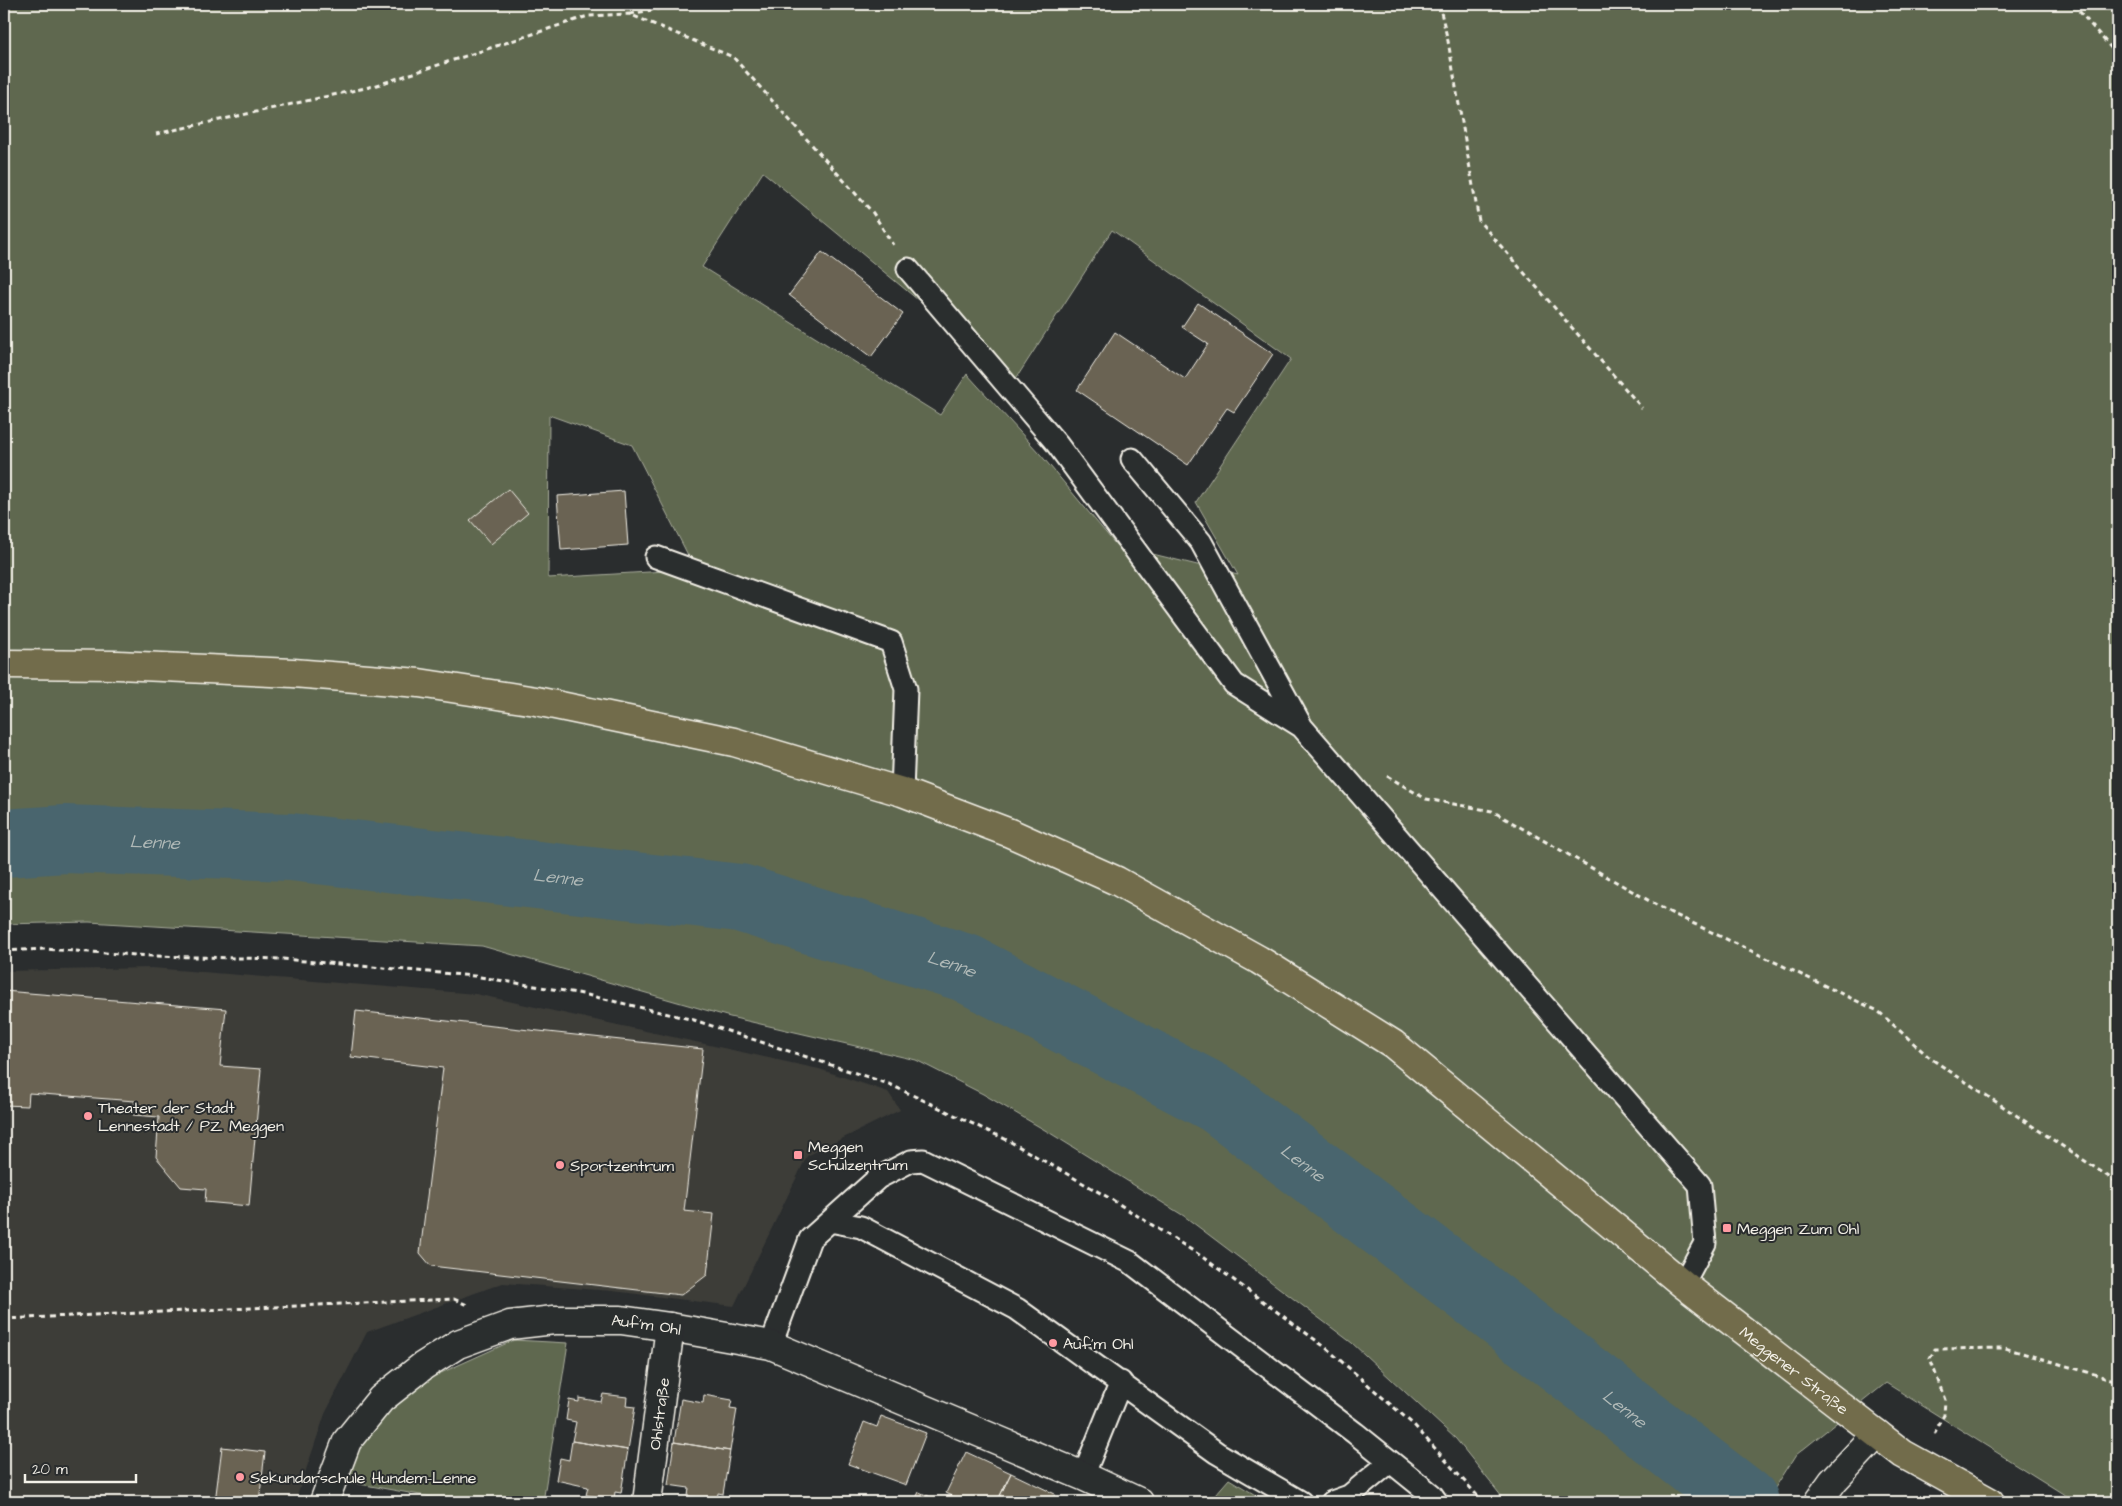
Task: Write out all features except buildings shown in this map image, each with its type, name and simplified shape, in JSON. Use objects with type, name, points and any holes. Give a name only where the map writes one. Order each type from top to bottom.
[{"type":"main road","name":"Meggener Straße","points":[[4,664],[118,665],[294,673],[419,683],[536,701],[734,742],[902,792],[1010,833],[1117,881],[1259,960],[1393,1044],[1684,1284],[1903,1454],[1990,1502]]},
{"type":"street","name":"Auf'm Ohl","points":[[324,1502],[347,1441],[381,1399],[423,1366],[458,1344],[510,1325],[554,1320],[621,1320],[670,1326],[772,1345],[1083,1476],[1139,1502]]},
{"type":"street","name":"Ohlstraße","points":[[647,1502],[670,1326]]},
{"type":"street","points":[[1826,1491],[1877,1434]]},
{"type":"lane","points":[[908,269],[1057,444],[1234,684],[1302,727]]},
{"type":"lane","points":[[1132,459],[1201,542],[1302,727],[1700,1185],[1705,1243],[1684,1284]]},
{"type":"lane","points":[[656,557],[891,642],[906,689],[902,792]]},
{"type":"lane","points":[[772,1345],[810,1239],[878,1178],[911,1161],[923,1160],[1130,1262],[1390,1462],[1432,1495],[1438,1502]]},
{"type":"lane","points":[[830,1221],[861,1227],[1017,1309],[1121,1382],[1217,1453],[1301,1502]]},
{"type":"lane","points":[[1083,1476],[1121,1382]]},
{"type":"lane","points":[[1332,1502],[1349,1496],[1390,1462]]},
{"type":"path","points":[[156,134],[374,86],[588,16],[629,14],[684,4]]},
{"type":"path","points":[[1439,4],[1448,41],[1479,221],[1642,408]]},
{"type":"path","points":[[2074,4],[2118,56]]},
{"type":"path","points":[[629,14],[733,57],[873,213],[908,269]]},
{"type":"path","points":[[1385,775],[1426,799],[1492,811],[1667,910],[1878,1011],[1930,1058],[2118,1183]]},
{"type":"path","points":[[4,951],[44,949],[152,956],[282,959],[474,976],[583,994],[694,1020],[889,1084],[1009,1141],[1110,1199],[1201,1256],[1324,1348],[1414,1426],[1482,1502]]},
{"type":"path","points":[[4,1320],[454,1299],[510,1325]]},
{"type":"path","points":[[1919,1463],[1944,1415],[1945,1400],[1930,1358],[1935,1349],[2005,1348],[2118,1381]]},
{"type":"shaded area","points":[[152,968],[476,994],[819,1069],[888,1092],[900,1110],[807,1156],[734,1306],[613,1291],[503,1283],[367,1332],[325,1414],[295,1502],[4,1502],[4,971]]},
{"type":"green space","points":[[4,4],[2118,4],[2118,1502],[2076,1502],[1886,1383],[1796,1455],[1766,1502],[1506,1502],[1456,1439],[1352,1343],[1184,1216],[983,1094],[916,1060],[730,1017],[482,946],[89,922],[4,924]],"holes":[[[763,172],[1015,380],[1112,230],[1291,359],[1196,502],[1238,575],[1116,545],[1040,454],[967,374],[940,415],[702,267]],[[549,415],[632,445],[689,557],[871,626],[666,571],[548,578]]]},
{"type":"green space","points":[[514,1340],[568,1343],[543,1502],[459,1502],[343,1481],[361,1438],[410,1387]]},
{"type":"green space","points":[[1229,1479],[1267,1502],[1209,1502]]},
{"type":"waterway","name":"Lenne","points":[[4,843],[65,839],[291,847],[740,898],[966,968],[1219,1100],[1457,1279],[1745,1502]]},
{"type":"place","name":"Theater der Stadt Lennestadt / PZ Meggen","points":[[88,1116]]},
{"type":"place","name":"Meggen Schulzentrum","points":[[798,1155]]},
{"type":"place","name":"Sportzentrum","points":[[560,1165]]},
{"type":"place","name":"Meggen Zum Ohl","points":[[1727,1228]]},
{"type":"place","name":"Auf'm Ohl","points":[[1053,1343]]},
{"type":"place","name":"Sekundarschule Hundem-Lenne","points":[[240,1477]]}]
